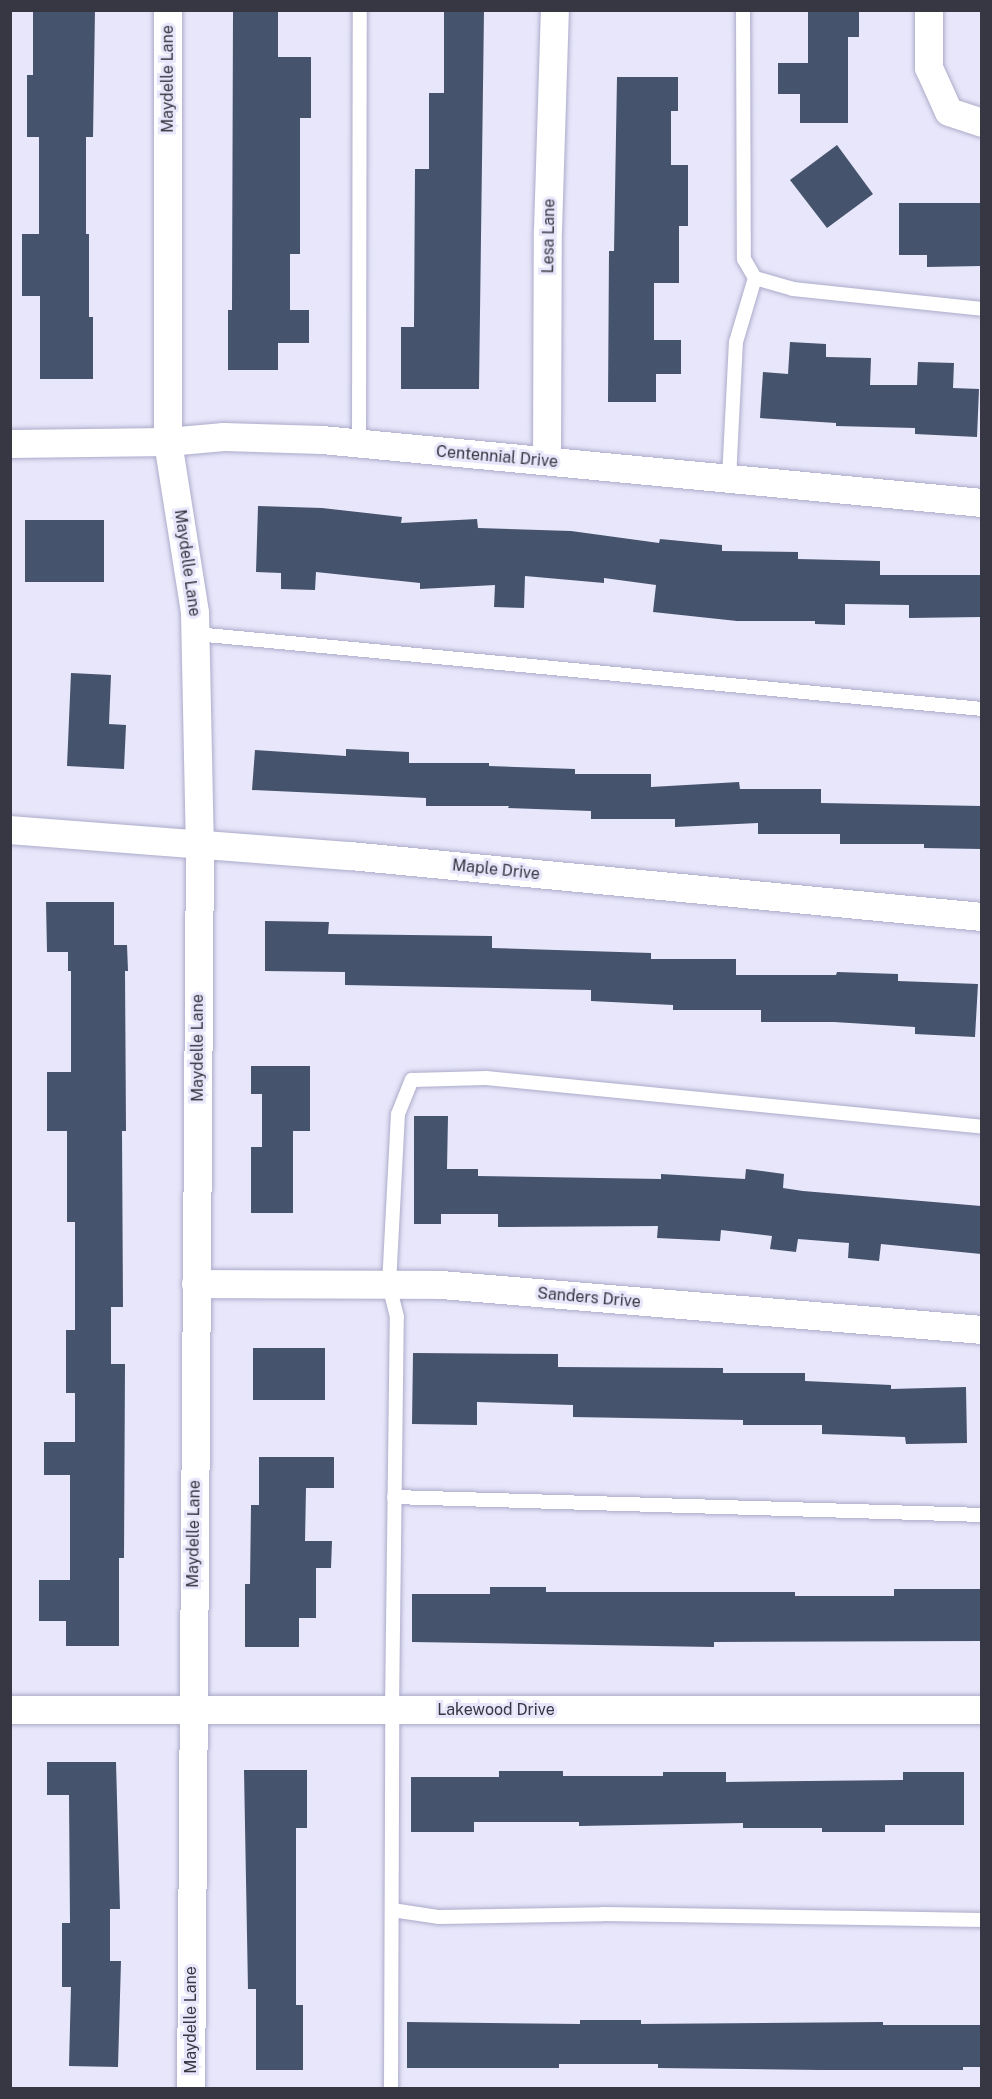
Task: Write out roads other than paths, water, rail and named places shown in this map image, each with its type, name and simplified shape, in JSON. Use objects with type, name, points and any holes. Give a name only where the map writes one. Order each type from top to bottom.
[{"type":"street","name":"Maydelle Lane","points":[[168,10],[168,442],[195,613],[200,844],[191,2088]]},
{"type":"street","name":"Lesa Lane","points":[[547,461],[548,230],[555,10]]},
{"type":"street","points":[[929,10],[929,68],[949,112],[981,123]]},
{"type":"street","name":"Centennial Drive","points":[[10,444],[168,442],[224,437],[359,444],[981,503]]},
{"type":"street","name":"Maple Drive","points":[[10,830],[351,856],[981,917]]},
{"type":"street","name":"Sanders Drive","points":[[196,1284],[441,1285],[981,1330]]},
{"type":"street","name":"Lakewood Drive","points":[[10,1710],[981,1710]]},
{"type":"lane","points":[[359,444],[360,10]]},
{"type":"lane","points":[[743,10],[744,259],[755,278],[794,289],[981,309]]},
{"type":"lane","points":[[729,478],[736,342],[755,278]]},
{"type":"lane","points":[[196,634],[981,709]]},
{"type":"lane","points":[[391,2088],[392,1710],[397,1317],[389,1285],[398,1114],[412,1080],[486,1078],[981,1127]]},
{"type":"lane","points":[[394,1497],[981,1515]]},
{"type":"lane","points":[[392,1910],[439,1917],[603,1914],[981,1920]]}]
